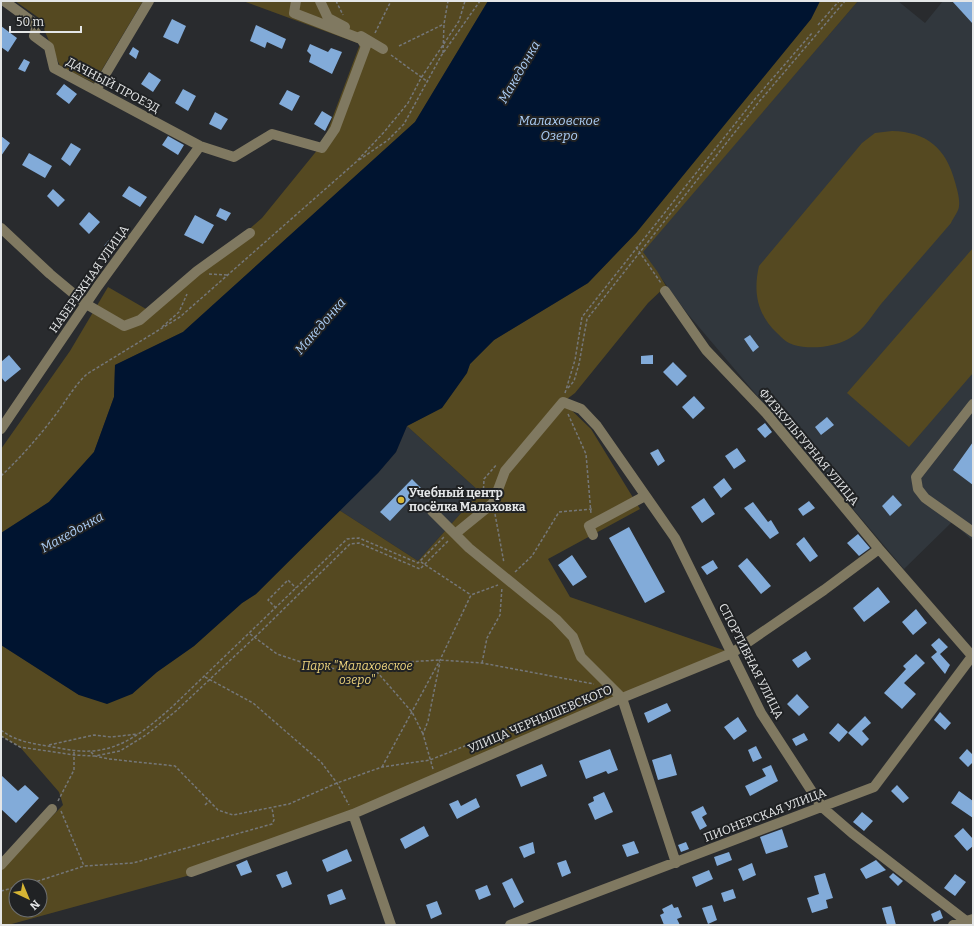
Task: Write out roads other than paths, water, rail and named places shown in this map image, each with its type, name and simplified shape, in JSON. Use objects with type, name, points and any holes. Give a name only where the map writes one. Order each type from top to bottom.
[{"type":"street","name":"ДАЧНЫЙ ПРОЕЗД","points":[[4,1],[37,25],[34,36],[49,47],[54,68],[200,146],[234,157],[272,134],[322,148],[336,129],[366,46],[361,39],[294,13],[296,1]]},
{"type":"street","points":[[96,90],[149,1]]},
{"type":"street","points":[[320,1],[328,18],[382,48]]},
{"type":"street","name":"НАБЕРЕЖНАЯ УЛИЦА","points":[[1,429],[86,304],[200,146]]},
{"type":"street","points":[[1,228],[50,274],[86,304],[124,326],[140,320],[197,271],[250,233]]},
{"type":"street","name":"ФИЗКУЛЬТУРНАЯ УЛИЦА","points":[[665,291],[706,350],[766,413],[879,549],[973,656]]},
{"type":"street","name":"СПОРТИВНАЯ УЛИЦА","points":[[453,532],[489,502],[505,471],[563,398],[581,409],[597,426],[674,538],[761,713],[822,807],[852,833],[970,920]]},
{"type":"street","points":[[973,404],[916,477],[918,489],[925,498],[973,532]]},
{"type":"street","points":[[591,530],[645,496]]},
{"type":"street","points":[[432,511],[453,532],[507,579],[556,618],[572,638],[581,657],[622,698],[676,863]]},
{"type":"street","name":"УЛИЦА ЧЕРНЫШЕВСКОГО","points":[[191,872],[353,814],[622,698],[732,653],[824,590],[879,549]]},
{"type":"street","name":"ПИОНЕРСКАЯ УЛИЦА","points":[[510,925],[874,787],[973,656]]},
{"type":"street","points":[[1,865],[56,807]]},
{"type":"street","points":[[353,814],[391,925]]},
{"type":"street","points":[[954,925],[970,920]]},
{"type":"water","name":"Малаховское Озеро","points":[[488,1],[820,1],[811,19],[636,233],[588,283],[494,340],[470,364],[467,373],[442,408],[407,426],[396,452],[378,473],[256,594],[242,603],[194,646],[157,672],[132,694],[107,704],[79,695],[1,645],[1,533],[49,502],[94,452],[114,397],[115,365],[183,332],[415,122]]},
{"type":"place","name":"Учебный центр посёлка Малаховка","points":[[401,500]]},
{"type":"water label","name":"Македонка","points":[[519,72]]},
{"type":"water label","name":"Македонка","points":[[320,326]]},
{"type":"water label","name":"Македонка","points":[[72,532]]},
{"type":"park label","name":"Парк \"Малаховское озеро\"","points":[[357,673]]}]
